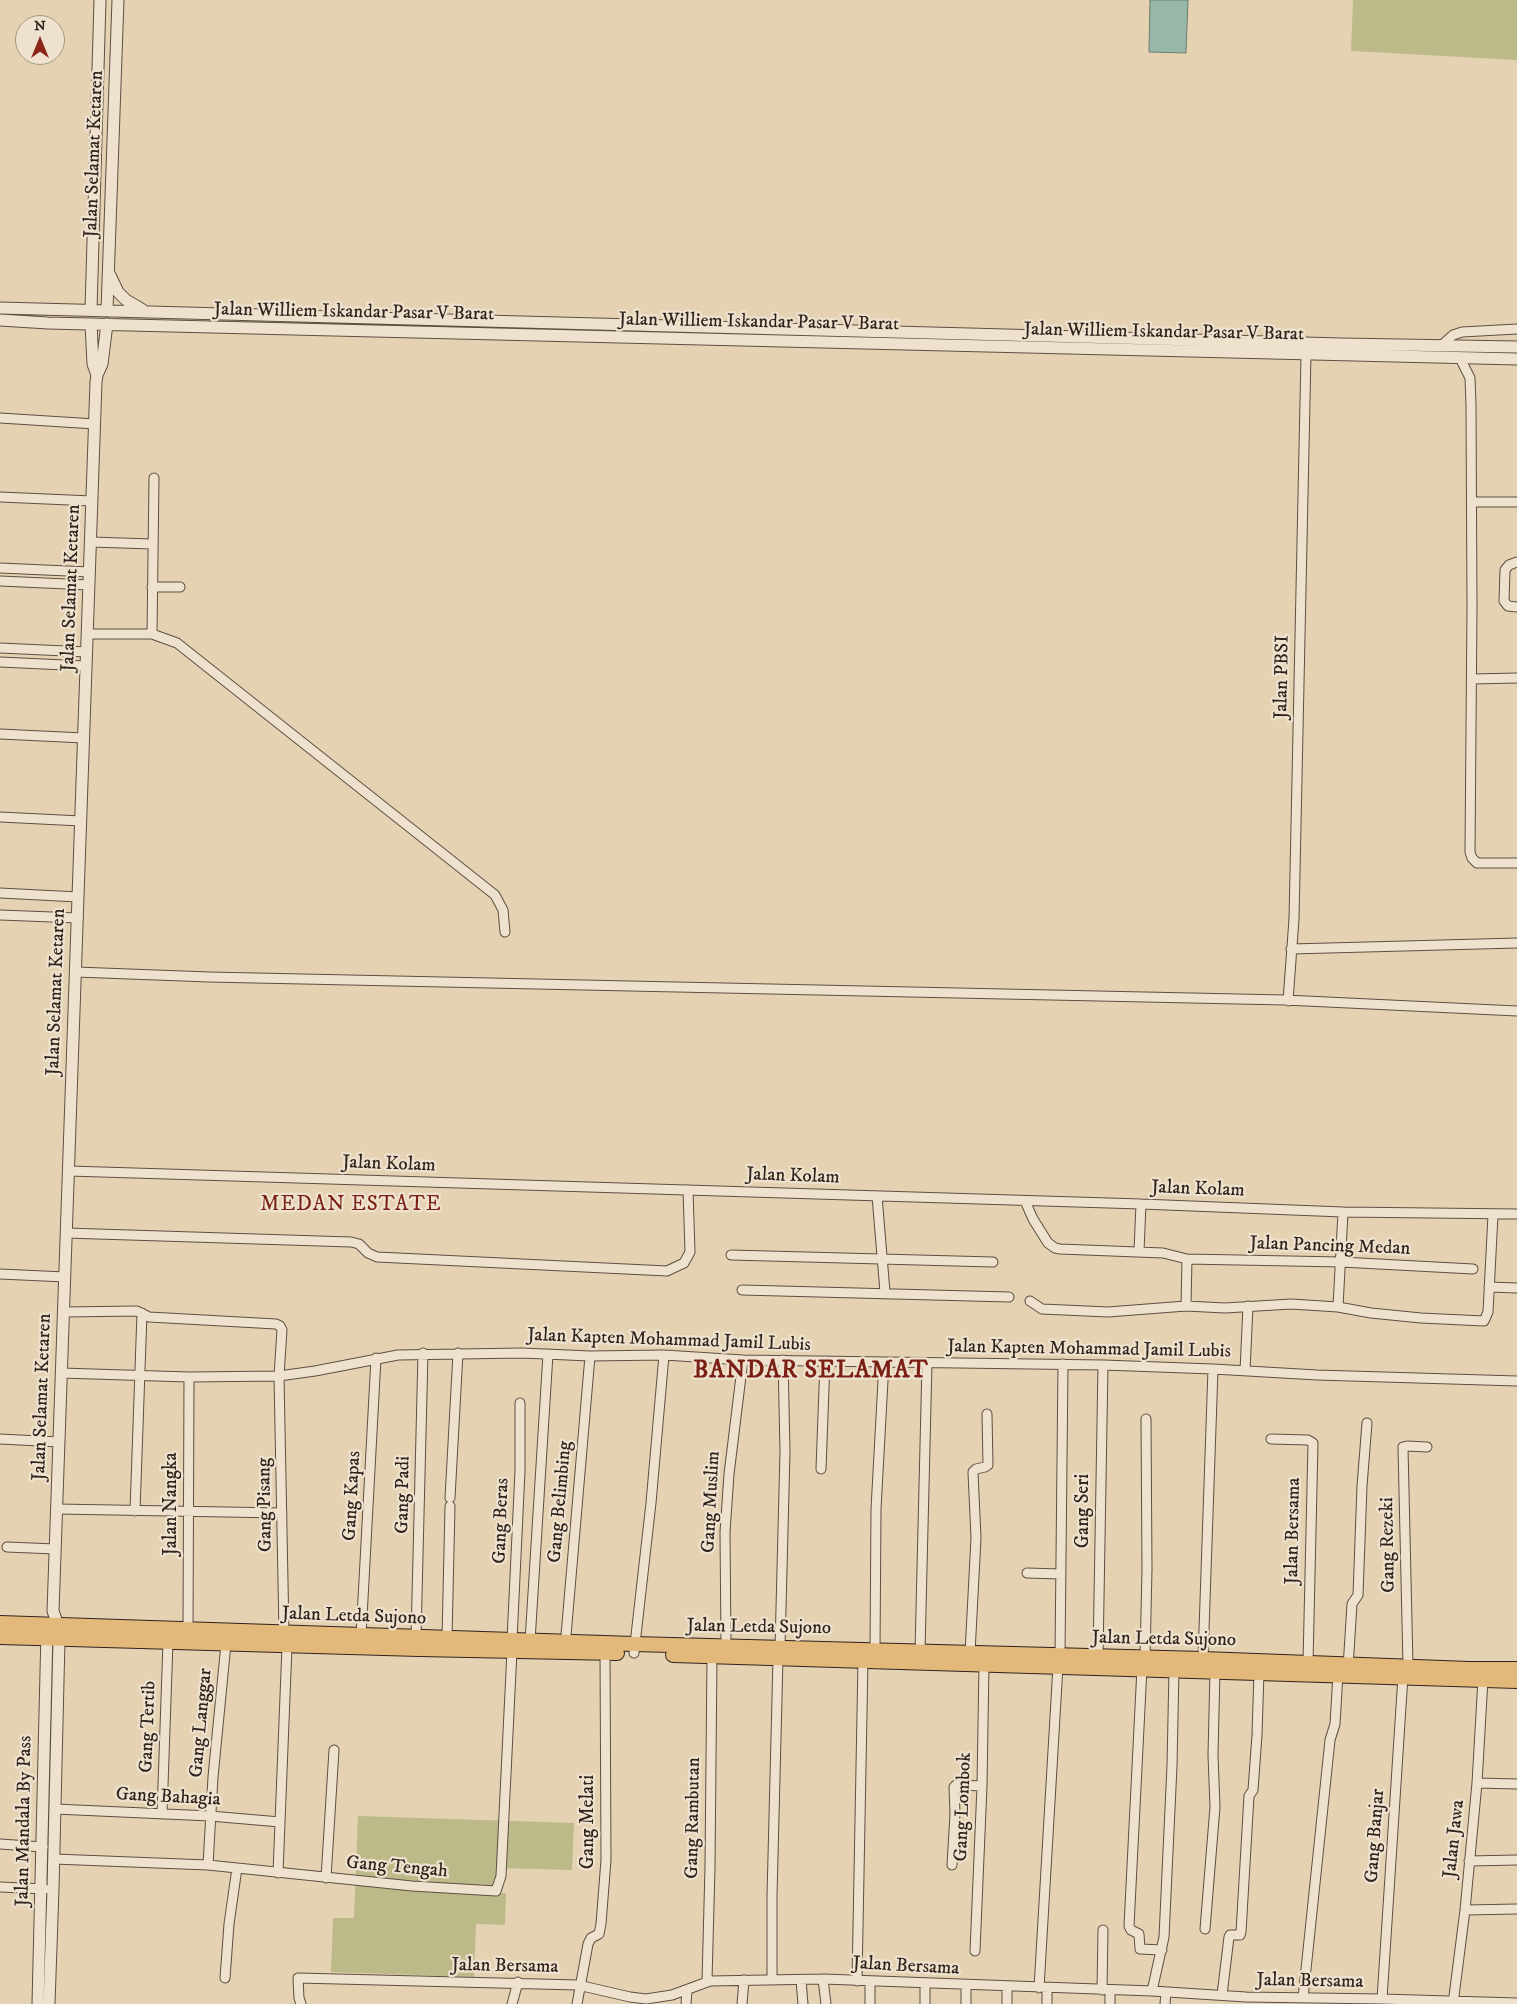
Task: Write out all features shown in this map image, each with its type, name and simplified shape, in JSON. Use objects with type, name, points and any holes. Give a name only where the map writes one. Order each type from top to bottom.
[{"type":"highway","name":"Jalan Letda Sujono","points":[[0,1623],[52,1632],[168,1642],[226,1644],[361,1636],[416,1637],[448,1638],[512,1646],[530,1641],[605,1653],[634,1649],[712,1656],[875,1650],[970,1653],[1059,1661],[1144,1663],[1203,1659],[1308,1663],[1345,1671]]},
{"type":"highway","name":"Jalan Letda Sujono","points":[[0,1637],[52,1632],[188,1631],[286,1640],[634,1649],[726,1647],[863,1660],[984,1664],[1059,1661],[1098,1657],[1174,1669],[1259,1672],[1517,1669]]},
{"type":"highway","name":"Jalan Letda Sujono","points":[[1406,1671],[1517,1681]]},
{"type":"street","name":"Jalan Selamat Ketaren","points":[[91,310],[100,0]]},
{"type":"street","name":"Jalan Selamat Ketaren","points":[[107,310],[118,0]]},
{"type":"street","points":[[96,139],[113,139]]},
{"type":"street","points":[[108,272],[118,292],[126,300],[146,311]]},
{"type":"street","name":"Jalan Williem Iskandar Pasar V Barat","points":[[0,308],[1036,335],[1306,354],[1517,359]]},
{"type":"street","points":[[347,317],[347,330]]},
{"type":"street","name":"Jalan Williem Iskandar Pasar V Barat","points":[[0,320],[91,324],[1036,347],[1158,344],[1517,346]]},
{"type":"street","points":[[576,323],[576,336]]},
{"type":"street","name":"Jalan Selamat Ketaren","points":[[52,1632],[95,424],[96,375],[93,364],[91,324]]},
{"type":"street","name":"Jalan Selamat Ketaren","points":[[96,375],[102,364],[106,324]]},
{"type":"street","points":[[663,325],[663,338]]},
{"type":"street","points":[[1442,346],[1452,335],[1462,332],[1517,329]]},
{"type":"street","points":[[1036,335],[1036,347]]},
{"type":"street","name":"Jalan PBSI","points":[[1288,1001],[1294,919],[1306,354]]},
{"type":"street","points":[[1460,358],[1470,378],[1472,858],[1480,864],[1517,863]]},
{"type":"street","points":[[0,418],[95,424]]},
{"type":"street","points":[[152,634],[154,478]]},
{"type":"street","points":[[0,497],[92,501]]},
{"type":"street","points":[[1472,502],[1517,502]]},
{"type":"street","points":[[91,542],[152,544]]},
{"type":"street","points":[[1517,562],[1509,564],[1505,570],[1504,601],[1508,606],[1517,607]]},
{"type":"street","points":[[0,568],[90,572]]},
{"type":"street","points":[[0,581],[89,585]]},
{"type":"street","points":[[152,587],[180,587]]},
{"type":"street","points":[[88,634],[152,634],[177,643],[495,895],[503,910],[504,932]]},
{"type":"street","points":[[0,648],[87,652]]},
{"type":"street","points":[[30,664],[31,650]]},
{"type":"street","points":[[0,662],[86,666]]},
{"type":"street","points":[[1472,679],[1517,678]]},
{"type":"street","points":[[0,734],[84,738]]},
{"type":"street","points":[[0,817],[81,821]]},
{"type":"street","points":[[0,893],[78,897]]},
{"type":"street","points":[[0,914],[78,918]]},
{"type":"street","points":[[1291,949],[1517,943]]},
{"type":"street","points":[[76,972],[209,977],[329,978],[1288,1001],[1517,1011]]},
{"type":"street","name":"Jalan Kolam","points":[[69,1171],[1025,1200],[1343,1212],[1517,1214]]},
{"type":"street","points":[[66,1233],[351,1242],[359,1244],[368,1254],[377,1257],[668,1271],[684,1263],[690,1252],[688,1190]]},
{"type":"street","points":[[877,1196],[885,1292]]},
{"type":"street","name":"Jalan Pancing Medan","points":[[1025,1200],[1045,1239],[1055,1248],[1139,1251],[1172,1254],[1187,1259],[1341,1262],[1473,1268]]},
{"type":"street","points":[[1139,1251],[1141,1204]]},
{"type":"street","points":[[1338,1307],[1343,1212]]},
{"type":"street","points":[[1030,1301],[1042,1309],[1108,1312],[1186,1306],[1225,1308],[1290,1304],[1338,1307],[1371,1313],[1481,1322],[1488,1315],[1493,1214]]},
{"type":"street","points":[[731,1255],[993,1262]]},
{"type":"street","points":[[1186,1306],[1187,1259]]},
{"type":"street","points":[[0,1274],[65,1277]]},
{"type":"street","points":[[1490,1287],[1517,1288]]},
{"type":"street","points":[[742,1290],[885,1292],[1009,1297]]},
{"type":"street","points":[[1245,1371],[1248,1306]]},
{"type":"street","points":[[64,1312],[134,1311],[142,1313],[138,1375],[135,1511]]},
{"type":"street","name":"Gang Pisang","points":[[142,1313],[149,1317],[279,1324],[282,1330],[279,1376],[286,1640],[278,1873]]},
{"type":"street","name":"Jalan Kapten Mohammad Jamil Lubis","points":[[62,1373],[189,1377],[279,1376],[315,1371],[376,1358],[424,1353],[458,1353],[590,1356],[664,1355],[743,1360],[1102,1365],[1317,1375],[1517,1381]]},
{"type":"street","name":"Gang Padi","points":[[416,1637],[424,1353]]},
{"type":"street","points":[[448,1638],[450,1502],[458,1353]]},
{"type":"street","points":[[530,1641],[548,1354]]},
{"type":"street","points":[[634,1649],[651,1503],[664,1355]]},
{"type":"street","name":"Gang Belimbing","points":[[565,1647],[590,1356]]},
{"type":"street","name":"Gang Kapas","points":[[361,1636],[376,1358]]},
{"type":"street","name":"Gang Muslim","points":[[726,1647],[725,1570],[728,1484],[734,1417],[743,1360]]},
{"type":"street","points":[[772,1980],[772,1887],[785,1451],[783,1360]]},
{"type":"street","points":[[821,1468],[825,1361]]},
{"type":"street","points":[[875,1650],[876,1509],[884,1362]]},
{"type":"street","points":[[920,1652],[927,1363]]},
{"type":"street","points":[[1047,2004],[1043,1988],[1059,1661],[1063,1364]]},
{"type":"street","name":"Gang Seri","points":[[1098,1657],[1102,1365]]},
{"type":"street","points":[[1203,1659],[1213,1369]]},
{"type":"street","name":"Jalan Nangka","points":[[188,1631],[189,1377]]},
{"type":"street","name":"Gang Beras","points":[[512,1646],[520,1480],[520,1403]]},
{"type":"street","points":[[970,1653],[976,1538],[974,1472],[976,1468],[988,1465],[987,1414]]},
{"type":"street","points":[[1146,1419],[1147,1569],[1144,1663],[1129,1926],[1131,1930],[1139,1934],[1140,1949],[1162,1950]]},
{"type":"street","points":[[1303,1998],[1330,1740],[1345,1671],[1352,1604],[1358,1595],[1362,1486],[1367,1423]]},
{"type":"street","points":[[0,1439],[59,1442]]},
{"type":"street","name":"Jalan Bersama","points":[[1271,1439],[1308,1440],[1312,1443],[1308,1663]]},
{"type":"street","name":"Gang Rezeki","points":[[1406,1671],[1403,1447],[1427,1447]]},
{"type":"street","points":[[57,1509],[282,1513]]},
{"type":"street","points":[[7,1547],[55,1549]]},
{"type":"street","points":[[1027,1573],[1061,1574]]},
{"type":"street","name":"Jalan Mandala By Pass","points":[[38,2004],[47,1889],[54,1859],[52,1632]]},
{"type":"street","name":"Jalan Mandala By Pass","points":[[49,2004],[47,1889],[43,1847],[52,1632]]},
{"type":"street","name":"Gang Tertib","points":[[162,1814],[168,1642]]},
{"type":"street","name":"Gang Langgar","points":[[208,1865],[210,1816],[226,1644]]},
{"type":"street","name":"Gang Tengah","points":[[54,1859],[208,1865],[491,1893],[498,1890],[501,1876],[512,1646]]},
{"type":"street","name":"Gang Melati","points":[[577,2004],[589,1942],[591,1938],[599,1934],[602,1924],[606,1860],[605,1653]]},
{"type":"street","name":"Gang Rambutan","points":[[707,1981],[711,1831],[712,1656]]},
{"type":"street","points":[[857,1981],[863,1660]]},
{"type":"street","name":"Gang Lombok","points":[[975,1951],[982,1786],[984,1664]]},
{"type":"street","points":[[1152,1991],[1162,1950],[1172,1766],[1174,1669]]},
{"type":"street","points":[[1205,1929],[1215,1807],[1213,1755],[1215,1670]]},
{"type":"street","name":"Gang Banjar","points":[[1382,1998],[1406,1671]]},
{"type":"street","points":[[1222,1995],[1229,1937],[1230,1935],[1240,1935],[1242,1932],[1249,1796],[1253,1790],[1257,1735],[1259,1672]]},
{"type":"street","name":"Jalan Jawa","points":[[1453,2003],[1465,1910],[1477,1783],[1483,1679]]},
{"type":"street","points":[[326,1878],[334,1750]]},
{"type":"street","points":[[1477,1783],[1517,1784]]},
{"type":"street","points":[[952,1865],[955,1814],[954,1787],[956,1785],[982,1786]]},
{"type":"street","name":"Gang Bahagia","points":[[55,1809],[210,1816],[280,1822]]},
{"type":"street","points":[[0,1844],[43,1847]]},
{"type":"street","points":[[1469,1861],[1517,1860]]},
{"type":"street","points":[[225,1978],[228,1933],[237,1868]]},
{"type":"street","points":[[0,1887],[47,1889]]},
{"type":"street","points":[[1465,1910],[1517,1909]]},
{"type":"street","points":[[1103,1930],[1106,1990],[1110,2004]]},
{"type":"street","name":"Jalan Bersama","points":[[301,2004],[298,1978],[581,1985],[655,2001],[707,1981],[823,1979],[966,1986],[1152,1991],[1222,1995],[1246,2001],[1292,2001],[1303,1998],[1360,2002],[1382,1998],[1453,2003],[1517,2003]]},
{"type":"street","points":[[823,1979],[826,2004]]},
{"type":"street","points":[[742,2004],[744,1980]]},
{"type":"street","points":[[801,1980],[803,2004]]},
{"type":"street","points":[[512,2004],[518,1982]]},
{"type":"street","points":[[870,1982],[870,2004]]},
{"type":"street","points":[[926,1984],[926,2004]]},
{"type":"street","points":[[966,1986],[966,2004]]},
{"type":"street","points":[[1007,1987],[1007,2004]]},
{"type":"street","points":[[686,2004],[687,1990]]},
{"type":"street","points":[[1165,2004],[1166,1992]]},
{"type":"street","points":[[1197,2004],[1198,1994]]},
{"type":"shaded area","points":[[1150,0],[1188,0],[1186,53],[1149,52]]},
{"type":"shaded area","points":[[1353,0],[1517,0],[1517,60],[1351,51]]},
{"type":"shaded area","points":[[358,1816],[574,1823],[572,1870],[498,1868],[497,1893],[506,1893],[505,1925],[476,1924],[474,1977],[331,1972],[333,1918],[354,1918]]},
{"type":"district","name":"MEDAN ESTATE","points":[[351,1206]]},
{"type":"district","name":"BANDAR SELAMAT","points":[[811,1372]]}]
